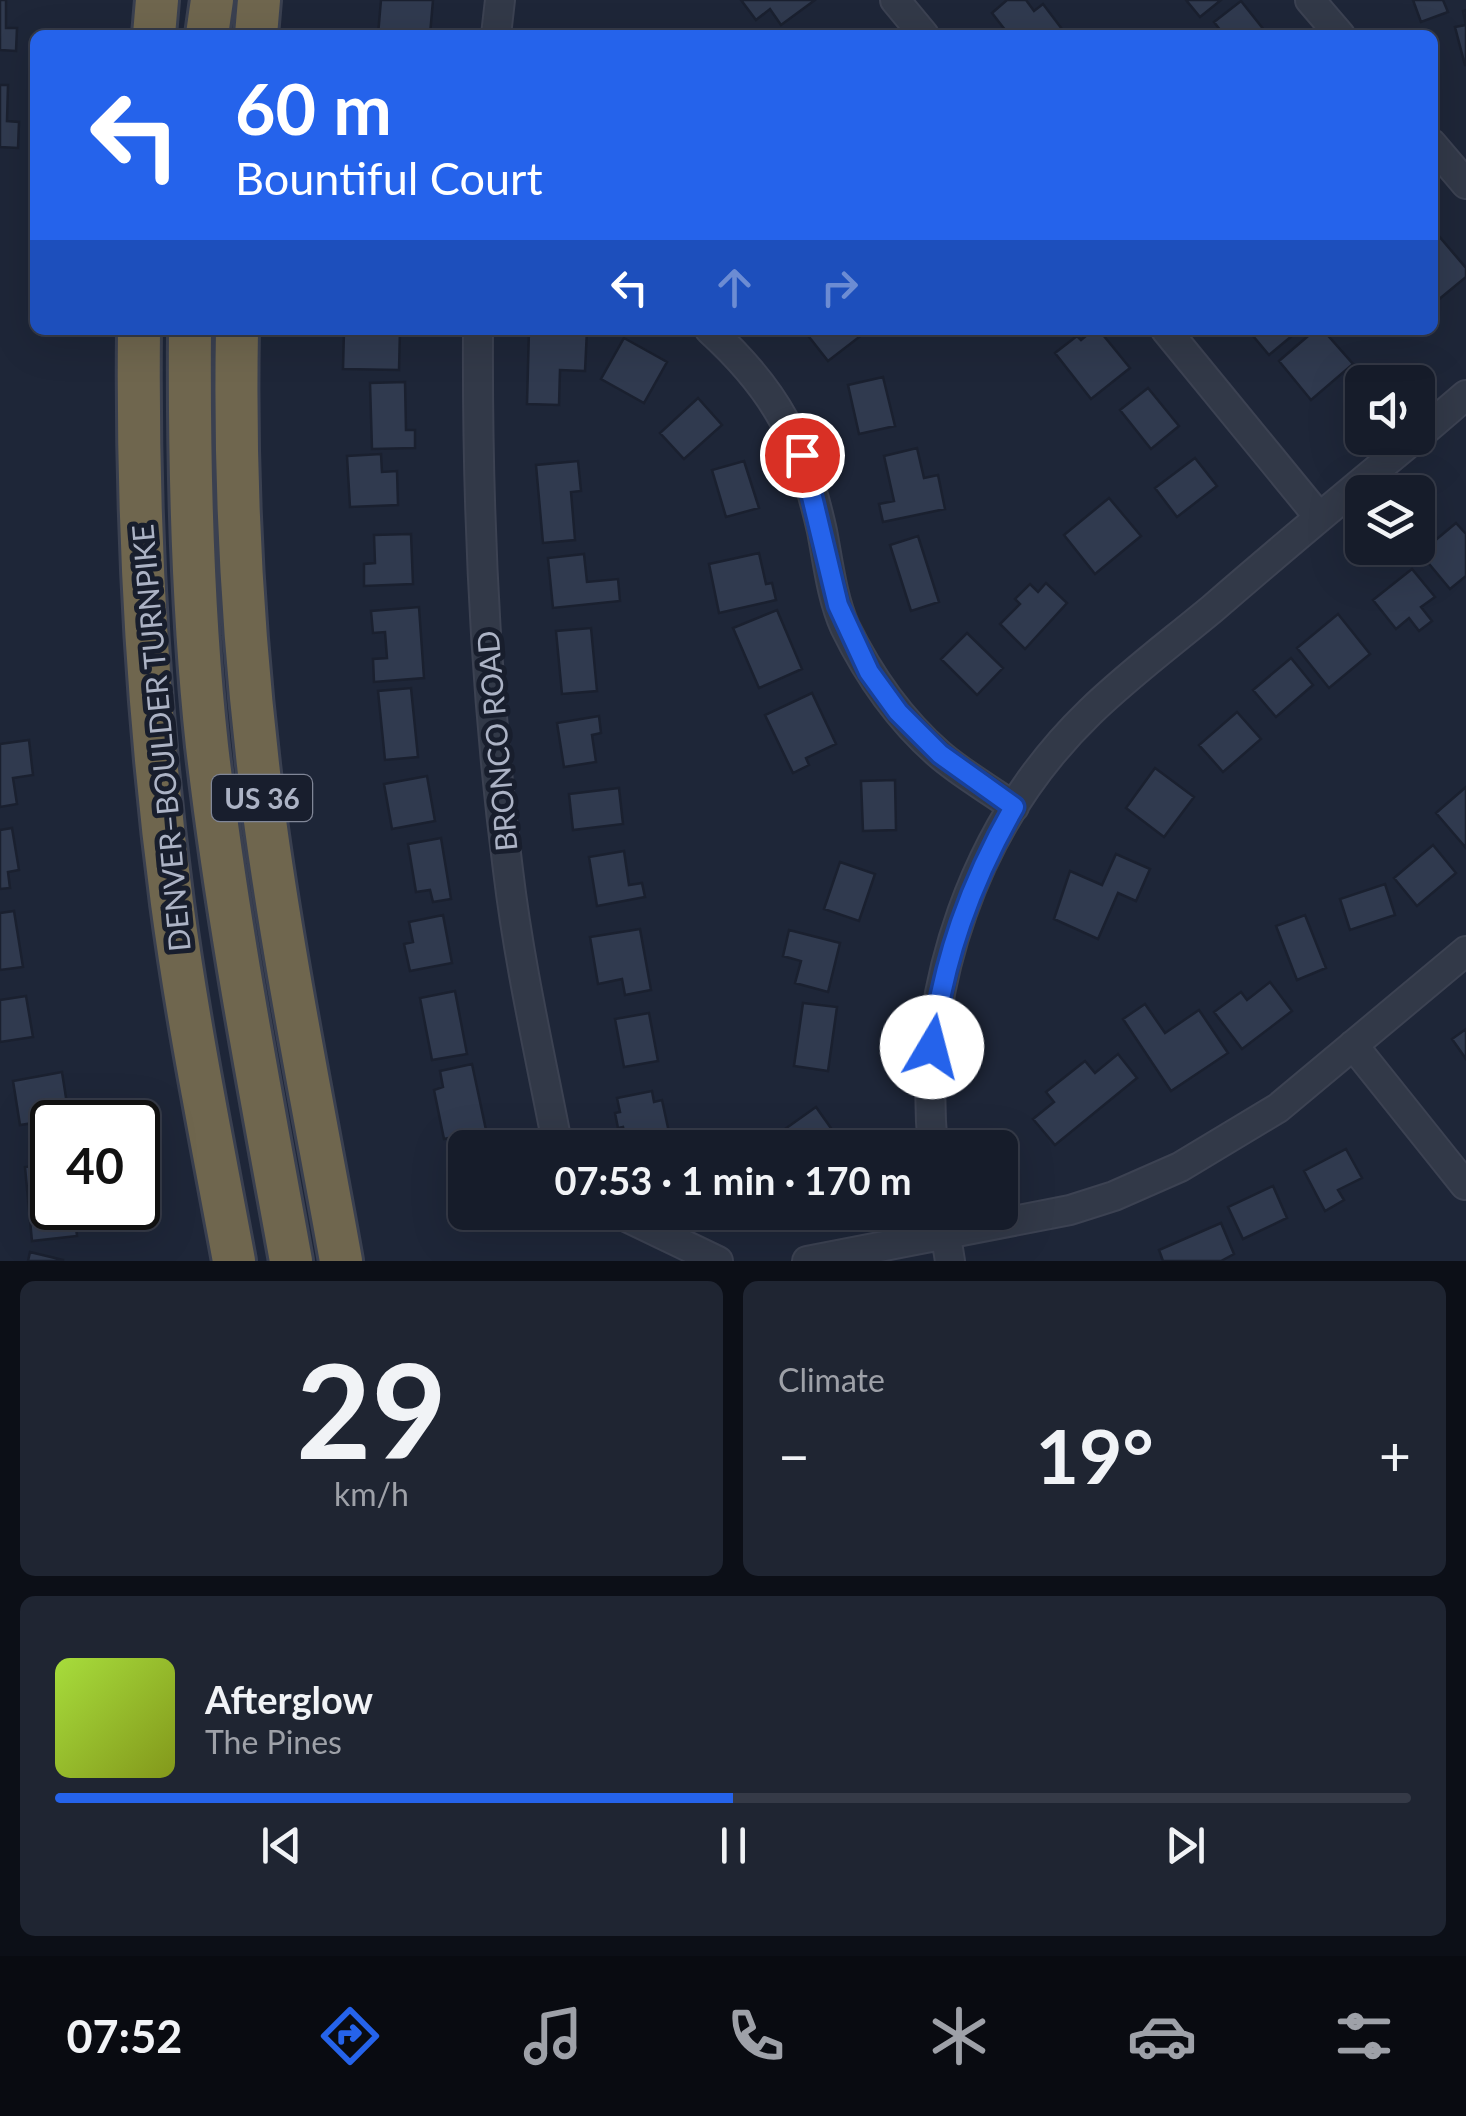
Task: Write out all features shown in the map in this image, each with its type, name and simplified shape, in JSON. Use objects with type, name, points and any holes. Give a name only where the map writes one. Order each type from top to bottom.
[{"type":"highway","points":[[155,30],[158,0]]},
{"type":"highway","points":[[209,30],[212,0]]},
{"type":"highway","points":[[256,30],[259,0]]},
{"type":"highway","name":"DENVER–BOULDER TURNPIKE","points":[[138,335],[140,524],[161,812],[188,1008],[234,1261]]},
{"type":"highway","points":[[190,335],[192,550],[208,746],[235,946],[292,1261]]},
{"type":"highway","name":"US 36","points":[[237,335],[238,503],[255,736],[279,912],[341,1261]]},
{"type":"street","points":[[497,30],[500,0]]},
{"type":"street","points":[[895,0],[920,30]]},
{"type":"street","points":[[1310,0],[1336,30]]},
{"type":"street","points":[[1438,151],[1466,184]]},
{"type":"street","name":"BRONCO ROAD","points":[[478,335],[481,552],[498,787],[518,938],[555,1130]]},
{"type":"street","points":[[716,335],[738,355],[769,394],[802,455],[838,605],[869,672],[898,712],[940,754],[1014,807]]},
{"type":"street","points":[[1170,335],[1320,517]]},
{"type":"street","points":[[1435,421],[1466,396]]},
{"type":"street","points":[[932,1130],[930,1090],[938,998],[967,898],[1030,782],[1092,710],[1394,455]]},
{"type":"street","points":[[807,1261],[1070,1210],[1164,1175],[1246,1129],[1466,951]]},
{"type":"street","points":[[1353,1045],[1466,1185]]},
{"type":"street","points":[[653,1230],[718,1261]]},
{"type":"building","points":[[0,0],[6,0],[6,28],[17,28],[16,51],[0,50]]},
{"type":"building","points":[[381,0],[433,0],[430,30],[378,30]]},
{"type":"building","points":[[741,0],[815,0],[781,25],[770,9],[756,20]]},
{"type":"building","points":[[1007,0],[1026,0],[1034,11],[1043,4],[1063,30],[1005,30],[992,13]]},
{"type":"building","points":[[1186,0],[1221,0],[1200,17]]},
{"type":"building","points":[[1413,0],[1443,0],[1448,12],[1421,22]]},
{"type":"building","points":[[1241,1],[1264,30],[1220,30],[1214,22]]},
{"type":"building","points":[[1466,25],[1466,65],[1465,65],[1455,27]]},
{"type":"building","points":[[0,85],[8,85],[7,121],[19,122],[18,148],[0,147]]},
{"type":"building","points":[[1438,235],[1466,268],[1466,277],[1438,300]]},
{"type":"building","points":[[344,335],[400,335],[399,370],[343,369]]},
{"type":"building","points":[[529,335],[587,335],[585,371],[560,370],[559,405],[527,404]]},
{"type":"building","points":[[808,335],[862,335],[828,361]]},
{"type":"building","points":[[1087,335],[1103,335],[1130,368],[1091,399],[1055,353],[1077,336],[1081,340]]},
{"type":"building","points":[[1252,335],[1293,335],[1269,355]]},
{"type":"building","points":[[1309,335],[1327,335],[1353,364],[1345,365],[1345,371],[1311,400],[1279,361]]},
{"type":"building","points":[[624,338],[667,362],[644,403],[601,379]]},
{"type":"building","points":[[883,377],[895,426],[859,434],[848,385]]},
{"type":"building","points":[[405,382],[406,430],[415,430],[415,448],[372,449],[370,383]]},
{"type":"building","points":[[1148,388],[1179,426],[1151,449],[1120,410]]},
{"type":"building","points":[[698,398],[722,425],[684,459],[660,433]]},
{"type":"building","points":[[917,448],[924,478],[938,475],[945,509],[883,522],[879,504],[894,501],[884,456]]},
{"type":"building","points":[[381,454],[382,472],[397,471],[398,505],[350,507],[347,456]]},
{"type":"building","points":[[1195,458],[1217,486],[1177,517],[1155,488]]},
{"type":"building","points":[[578,461],[581,491],[571,492],[575,540],[543,543],[536,465]]},
{"type":"building","points":[[744,461],[759,508],[726,517],[712,470]]},
{"type":"building","points":[[1109,498],[1141,536],[1095,574],[1064,535]]},
{"type":"building","points":[[1456,523],[1466,534],[1466,576],[1450,589],[1430,565],[1435,565],[1435,540]]},
{"type":"building","points":[[411,534],[413,584],[364,586],[364,564],[375,563],[374,535]]},
{"type":"building","points":[[918,536],[939,602],[911,611],[890,545]]},
{"type":"building","points":[[759,553],[766,584],[772,583],[776,600],[719,613],[709,564]]},
{"type":"building","points":[[584,554],[587,582],[618,579],[620,601],[553,608],[548,558]]},
{"type":"building","points":[[1412,569],[1435,597],[1421,607],[1432,621],[1419,631],[1409,618],[1396,629],[1373,600]]},
{"type":"building","points":[[1046,583],[1067,603],[1025,649],[1000,624],[1020,604],[1015,599],[1030,584],[1038,592]]},
{"type":"building","points":[[419,607],[424,678],[374,682],[373,659],[387,658],[385,632],[373,633],[371,611]]},
{"type":"building","points":[[777,610],[802,669],[759,688],[733,628]]},
{"type":"building","points":[[1338,614],[1370,654],[1329,688],[1297,648]]},
{"type":"building","points":[[591,628],[597,691],[562,694],[556,631]]},
{"type":"building","points":[[967,633],[1003,668],[977,695],[941,659]]},
{"type":"building","points":[[1291,658],[1313,685],[1276,717],[1253,690]]},
{"type":"building","points":[[411,688],[418,757],[385,760],[378,691]]},
{"type":"building","points":[[812,693],[836,744],[806,758],[809,765],[793,773],[765,715]]},
{"type":"building","points":[[1237,712],[1261,739],[1223,772],[1199,745]]},
{"type":"building","points":[[599,716],[601,733],[592,735],[596,762],[564,767],[557,723]]},
{"type":"building","points":[[29,740],[33,775],[13,778],[17,804],[0,807],[0,744]]},
{"type":"building","points":[[1155,768],[1194,797],[1164,837],[1126,808]]},
{"type":"building","points":[[427,776],[435,821],[392,829],[384,784]]},
{"type":"building","points":[[895,780],[896,830],[863,831],[861,781]]},
{"type":"building","points":[[1466,787],[1466,848],[1436,813]]},
{"type":"building","points":[[619,788],[623,824],[573,830],[569,794]]},
{"type":"building","points":[[12,828],[19,870],[8,872],[10,888],[0,889],[0,830]]},
{"type":"building","points":[[441,838],[451,899],[433,902],[430,890],[416,892],[408,844]]},
{"type":"building","points":[[1433,845],[1456,873],[1417,906],[1394,878]]},
{"type":"building","points":[[624,851],[629,885],[642,883],[645,897],[597,906],[589,857]]},
{"type":"building","points":[[1116,854],[1150,869],[1136,901],[1118,893],[1098,939],[1054,919],[1070,871],[1102,885]]},
{"type":"building","points":[[840,862],[875,874],[859,921],[824,909]]},
{"type":"building","points":[[1385,884],[1395,915],[1350,930],[1340,899]]},
{"type":"building","points":[[14,911],[23,967],[0,970],[0,913]]},
{"type":"building","points":[[443,915],[452,963],[410,971],[404,944],[413,942],[409,922]]},
{"type":"building","points":[[1305,915],[1326,968],[1297,980],[1276,926]]},
{"type":"building","points":[[640,929],[651,990],[625,995],[622,979],[598,984],[590,937]]},
{"type":"building","points":[[789,930],[840,943],[828,992],[795,983],[801,961],[783,956]]},
{"type":"building","points":[[1270,982],[1292,1011],[1242,1049],[1214,1012],[1241,992],[1247,1000]]},
{"type":"building","points":[[455,991],[467,1054],[432,1060],[420,998]]},
{"type":"building","points":[[26,996],[33,1037],[0,1042],[0,1000]]},
{"type":"building","points":[[803,1003],[837,1007],[828,1071],[794,1066]]},
{"type":"building","points":[[1145,1004],[1165,1033],[1199,1010],[1228,1053],[1171,1091],[1123,1019]]},
{"type":"building","points":[[649,1013],[658,1061],[624,1067],[615,1019]]},
{"type":"building","points":[[1466,1029],[1466,1059],[1452,1039]]},
{"type":"building","points":[[1118,1054],[1137,1078],[1055,1145],[1033,1119],[1054,1102],[1046,1092],[1085,1061],[1095,1073]]},
{"type":"building","points":[[472,1064],[486,1130],[448,1130],[448,1138],[444,1139],[434,1090],[443,1087],[440,1071]]},
{"type":"building","points":[[62,1072],[66,1100],[30,1100],[30,1123],[20,1125],[13,1081]]},
{"type":"building","points":[[652,1091],[654,1102],[662,1100],[668,1130],[618,1128],[617,1098]]},
{"type":"building","points":[[816,1107],[832,1130],[786,1130]]},
{"type":"building","points":[[1346,1149],[1362,1178],[1338,1190],[1344,1200],[1325,1211],[1304,1171]]},
{"type":"building","points":[[30,1166],[30,1220],[25,1167]]},
{"type":"building","points":[[1273,1186],[1287,1218],[1243,1239],[1228,1207]]},
{"type":"building","points":[[1221,1223],[1234,1254],[1221,1261],[1163,1261],[1159,1250]]},
{"type":"building","points":[[31,1230],[76,1230],[77,1236],[32,1241]]},
{"type":"building","points":[[30,1252],[63,1260],[63,1261],[28,1261]]},
{"type":"route","points":[[802,455],[838,605],[869,672],[898,712],[940,754],[1014,807],[967,898],[938,998],[932,1047]]}]
